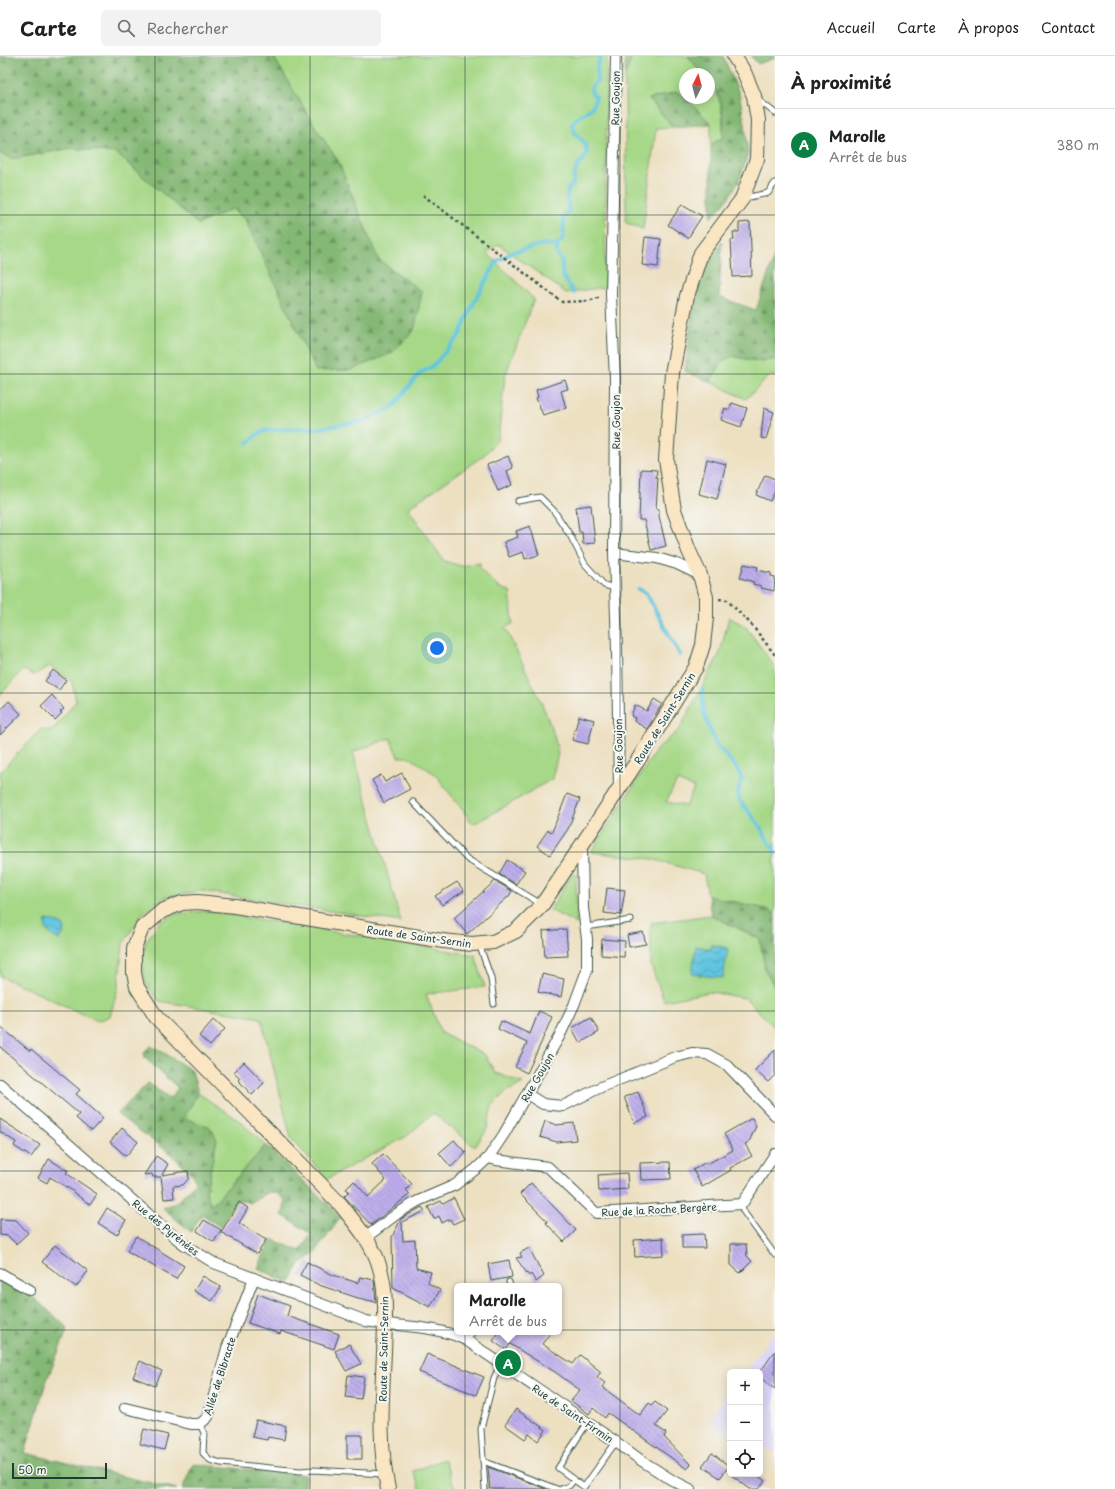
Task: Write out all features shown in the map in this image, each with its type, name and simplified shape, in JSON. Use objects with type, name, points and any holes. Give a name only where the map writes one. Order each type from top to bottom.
[{"type":"street","name":"Rue Goujon","points":[[616,56],[611,295],[615,379],[614,553],[616,588],[619,788]]},
{"type":"street","name":"Route de Saint-Sernin","points":[[388,1489],[382,1450],[381,1422],[385,1298],[382,1277],[376,1259],[365,1238],[341,1206],[156,1017],[137,987],[134,973],[134,948],[142,928],[162,910],[182,904],[198,902],[234,906],[443,941],[472,944],[493,942],[516,931],[542,905],[582,846],[696,668],[703,645],[706,597],[700,575],[689,551],[674,510],[666,460],[672,374],[687,296],[701,253],[742,199],[757,159],[758,120],[754,96],[744,72],[734,56]]},
{"type":"street","points":[[614,553],[657,558],[677,564],[700,575]]},
{"type":"street","name":"Rue Goujon","points":[[365,1238],[398,1213],[418,1201],[455,1185],[488,1158],[504,1134],[560,1035],[574,1005],[587,970],[587,939],[583,908],[582,846]]},
{"type":"street","points":[[527,1094],[543,1104],[563,1106],[601,1087],[675,1057],[692,1053],[707,1054],[727,1066],[775,1115]]},
{"type":"street","name":"Rue des Pyrénées","points":[[0,1084],[185,1245],[214,1263],[366,1320],[385,1324]]},
{"type":"street","points":[[742,1204],[775,1154]]},
{"type":"street","name":"Rue de la Roche Bergère","points":[[488,1158],[548,1167],[596,1213],[742,1204]]},
{"type":"street","points":[[0,1273],[30,1290]]},
{"type":"street","name":"Allée de Bibracte","points":[[125,1408],[191,1424],[200,1424],[208,1417],[227,1348],[254,1278]]},
{"type":"street","name":"Rue de Saint-Firmin","points":[[385,1324],[440,1330],[454,1334]]},
{"type":"street","name":"Rue de Saint-Firmin","points":[[455,1335],[466,1340],[501,1363],[588,1422],[642,1461],[672,1480],[690,1489]]},
{"type":"lane","points":[[754,96],[775,113]]},
{"type":"lane","points":[[742,199],[768,193],[775,183]]},
{"type":"lane","points":[[518,501],[540,497],[554,511],[570,535],[585,564],[604,585],[616,588]]},
{"type":"lane","points":[[413,802],[467,859],[542,905]]},
{"type":"lane","points":[[586,926],[631,920]]},
{"type":"lane","points":[[479,943],[491,978],[494,1004]]},
{"type":"lane","points":[[742,1204],[743,1212],[775,1255]]},
{"type":"lane","points":[[466,1340],[470,1335]]},
{"type":"lane","points":[[486,1489],[481,1429],[494,1378],[501,1363]]},
{"type":"lane","points":[[588,1422],[558,1468],[574,1480],[584,1487],[616,1442]]},
{"type":"lane","points":[[200,1424],[204,1433],[203,1453],[210,1460],[221,1463],[300,1471],[313,1470],[385,1474]]},
{"type":"lane","points":[[483,1461],[557,1489]]},
{"type":"lane","points":[[561,1489],[569,1486],[574,1480]]},
{"type":"path","points":[[424,195],[562,302],[588,301],[611,295]]},
{"type":"path","points":[[706,597],[726,600],[751,624],[775,655]]},
{"type":"shaded area","points":[[775,1331],[775,1452],[763,1447],[763,1369],[747,1369]]},
{"type":"shaded area","points":[[727,1395],[727,1433],[718,1429],[710,1418]]},
{"type":"green space","points":[[0,56],[273,56],[314,125],[338,161],[378,259],[422,292],[414,331],[392,353],[351,370],[316,371],[245,219],[232,209],[198,224],[116,153],[72,148],[11,159],[0,153]]},
{"type":"green space","points":[[273,56],[607,56],[605,287],[566,293],[498,244],[487,253],[534,299],[505,376],[498,440],[483,456],[408,508],[444,561],[461,566],[480,563],[480,569],[498,587],[510,591],[513,624],[505,627],[542,704],[554,735],[558,753],[552,779],[473,824],[435,774],[409,757],[398,757],[390,738],[353,752],[401,922],[201,891],[163,898],[143,913],[123,944],[118,988],[110,1016],[98,1021],[0,976],[0,772],[41,729],[52,731],[76,701],[72,682],[50,666],[34,675],[23,670],[0,695],[0,153],[11,159],[72,148],[116,153],[198,224],[232,209],[245,219],[421,292],[378,259],[338,161],[314,125]]},
{"type":"green space","points":[[625,56],[632,56],[625,76]]},
{"type":"green space","points":[[632,56],[688,56],[698,68],[679,68],[679,94],[677,92],[649,99],[673,127],[656,128],[643,229],[626,223],[625,76]]},
{"type":"green space","points":[[688,56],[723,56],[739,93],[745,124],[748,154],[738,183],[727,200],[711,218],[711,145],[723,137],[723,118],[720,99],[715,89],[715,68],[698,68]]},
{"type":"green space","points":[[751,56],[775,56],[775,58],[758,64]]},
{"type":"green space","points":[[715,90],[721,108],[723,137],[711,145],[711,124],[691,104],[715,104]]},
{"type":"green space","points":[[677,92],[679,94],[679,104],[692,104],[711,124],[673,127],[649,99]]},
{"type":"green space","points":[[722,242],[719,297],[756,310],[775,254],[775,359],[761,362],[732,356],[722,362],[710,382],[685,371],[694,299],[710,253]]},
{"type":"green space","points":[[732,356],[761,362],[775,359],[775,377],[771,375],[746,399],[710,382],[722,362]]},
{"type":"green space","points":[[729,617],[746,627],[775,667],[775,914],[766,909],[708,896],[704,874],[652,859],[591,852],[657,749],[679,730],[720,653]],"holes":[[[677,781],[694,788],[686,806],[666,802]]]},
{"type":"green space","points":[[573,872],[576,875],[577,924],[550,910]]},
{"type":"green space","points":[[708,896],[766,909],[775,914],[775,988],[765,969],[760,939],[711,915]]},
{"type":"green space","points":[[208,911],[475,955],[485,987],[426,994],[441,1033],[485,1055],[495,1073],[523,1083],[505,1093],[492,1106],[487,1129],[475,1147],[433,1113],[407,1136],[327,1179],[291,1138],[261,1018],[159,1001],[146,984],[142,962],[146,941],[159,923],[174,914]]},
{"type":"green space","points":[[711,915],[760,939],[766,972],[775,988],[775,1028],[745,998],[710,992],[664,1001],[651,966],[651,923]]},
{"type":"green space","points":[[150,1046],[160,1050],[192,1071],[198,1093],[184,1118],[210,1127],[217,1139],[206,1191],[211,1206],[266,1145],[341,1217],[314,1254],[300,1264],[289,1283],[258,1268],[271,1239],[300,1251],[311,1234],[282,1215],[286,1201],[277,1193],[269,1192],[250,1203],[238,1199],[220,1227],[202,1214],[191,1232],[163,1208],[176,1203],[195,1183],[193,1175],[167,1151],[117,1114],[148,1083],[170,1098],[178,1088],[145,1058],[144,1052]]},
{"type":"green space","points":[[198,1093],[238,1120],[266,1145],[211,1206],[206,1191],[217,1139],[184,1118]]},
{"type":"green space","points":[[0,1280],[33,1297],[68,1328],[45,1385],[25,1453],[177,1489],[0,1489]]},
{"type":"green space","points":[[444,1459],[455,1489],[420,1489],[413,1471]]},
{"type":"green space","points":[[193,1464],[305,1475],[304,1489],[182,1489]]},
{"type":"water","points":[[46,920],[63,925],[65,931],[59,940],[47,929],[45,924]]},
{"type":"water","points":[[712,945],[728,948],[723,978],[692,974],[696,946],[711,949]]},
{"type":"building","points":[[682,204],[702,216],[688,238],[668,225]]},
{"type":"building","points":[[750,222],[752,276],[733,277],[731,240],[734,240],[733,232],[739,232],[739,223]]},
{"type":"building","points":[[645,237],[661,239],[658,267],[642,265]]},
{"type":"building","points":[[565,380],[568,389],[561,391],[566,408],[543,415],[536,398],[538,397],[536,390]]},
{"type":"building","points":[[732,403],[747,408],[741,427],[721,420],[725,408],[729,410]]},
{"type":"building","points":[[764,408],[774,412],[766,439],[761,438]]},
{"type":"building","points":[[508,456],[513,468],[507,471],[512,485],[498,491],[487,465]]},
{"type":"building","points":[[707,459],[726,464],[717,499],[699,494]]},
{"type":"building","points":[[641,469],[657,470],[656,478],[658,478],[656,509],[659,509],[659,516],[666,546],[651,550],[644,520],[639,520]]},
{"type":"building","points":[[765,475],[775,479],[775,491],[770,501],[756,495]]},
{"type":"building","points":[[591,505],[595,543],[583,544],[582,532],[579,532],[576,507]]},
{"type":"building","points":[[530,526],[539,555],[525,559],[523,552],[509,557],[504,542],[518,537],[516,531]]},
{"type":"building","points":[[744,564],[758,567],[757,570],[771,573],[771,576],[775,577],[774,591],[761,588],[761,586],[753,584],[754,582],[740,578]]},
{"type":"building","points":[[53,670],[66,680],[59,690],[45,681]]},
{"type":"building","points":[[52,695],[64,709],[55,720],[41,706]]},
{"type":"building","points":[[654,699],[662,704],[647,729],[634,721],[635,718],[631,716],[635,705],[647,711]]},
{"type":"building","points":[[9,701],[21,714],[0,735],[0,710]]},
{"type":"building","points":[[579,716],[594,720],[588,744],[572,740]]},
{"type":"building","points":[[402,773],[410,789],[384,803],[372,780],[381,775],[385,782]]},
{"type":"building","points":[[567,794],[580,799],[568,829],[550,855],[537,846],[548,830],[552,832]]},
{"type":"building","points":[[507,860],[525,871],[516,884],[499,874]]},
{"type":"building","points":[[495,881],[512,891],[509,896],[467,934],[454,918]]},
{"type":"building","points":[[457,882],[464,891],[442,905],[435,896]]},
{"type":"building","points":[[607,888],[625,890],[621,915],[604,913]]},
{"type":"building","points":[[566,929],[568,956],[545,957],[543,931]]},
{"type":"building","points":[[643,932],[646,944],[629,947],[627,935]]},
{"type":"building","points":[[602,939],[625,941],[624,957],[601,955]]},
{"type":"building","points":[[542,974],[564,979],[561,997],[538,992]]},
{"type":"building","points":[[539,1011],[552,1017],[527,1073],[515,1067],[527,1043],[498,1029],[501,1021],[530,1034]]},
{"type":"building","points":[[591,1017],[599,1032],[580,1043],[572,1028]]},
{"type":"building","points":[[214,1019],[225,1029],[210,1046],[199,1036]]},
{"type":"building","points":[[0,1026],[30,1051],[31,1049],[80,1090],[76,1094],[103,1118],[91,1131],[76,1118],[79,1114],[0,1047]]},
{"type":"building","points":[[775,1050],[775,1075],[768,1082],[755,1070]]},
{"type":"building","points":[[244,1062],[264,1083],[252,1095],[238,1080],[240,1078],[234,1072]]},
{"type":"building","points":[[638,1092],[648,1117],[634,1123],[624,1097]]},
{"type":"building","points":[[752,1118],[756,1126],[749,1142],[745,1144],[752,1156],[730,1168],[731,1170],[702,1187],[693,1170],[706,1162],[707,1164],[733,1150],[724,1134]]},
{"type":"building","points":[[0,1119],[40,1145],[31,1157],[14,1146],[16,1142],[0,1132]]},
{"type":"building","points":[[545,1121],[557,1125],[574,1123],[576,1140],[557,1142],[540,1137]]},
{"type":"building","points":[[122,1128],[138,1142],[126,1156],[110,1142]]},
{"type":"building","points":[[454,1140],[466,1153],[451,1167],[439,1153]]},
{"type":"building","points":[[383,1154],[412,1184],[406,1190],[410,1194],[371,1225],[344,1196],[349,1191],[346,1189],[354,1181],[368,1197],[386,1180],[372,1164]]},
{"type":"building","points":[[156,1156],[168,1164],[162,1175],[188,1171],[189,1178],[183,1185],[173,1186],[174,1198],[164,1199],[161,1177],[153,1177],[152,1174],[144,1175]]},
{"type":"building","points":[[49,1159],[68,1171],[66,1173],[97,1194],[90,1205],[73,1191],[50,1177],[47,1183],[38,1178]]},
{"type":"building","points":[[670,1162],[671,1179],[641,1180],[640,1163]]},
{"type":"building","points":[[627,1173],[628,1189],[599,1191],[598,1175]]},
{"type":"building","points":[[531,1183],[576,1230],[564,1242],[546,1223],[547,1221],[520,1194]]},
{"type":"building","points":[[454,1198],[464,1219],[453,1224],[450,1219],[442,1223],[439,1216],[434,1219],[428,1207],[441,1201],[443,1204]]},
{"type":"building","points":[[239,1202],[248,1208],[239,1223],[266,1240],[257,1254],[221,1232]]},
{"type":"building","points":[[422,1207],[425,1211],[402,1222],[403,1241],[415,1240],[416,1268],[431,1272],[428,1283],[440,1290],[430,1307],[393,1288],[392,1237],[401,1219]]},
{"type":"building","points":[[107,1208],[126,1220],[117,1235],[98,1223]]},
{"type":"building","points":[[0,1219],[16,1220],[28,1233],[16,1244],[8,1236],[0,1235]]},
{"type":"building","points":[[204,1220],[221,1230],[214,1242],[197,1231]]},
{"type":"building","points":[[704,1234],[705,1248],[682,1248],[682,1235]]},
{"type":"building","points":[[136,1236],[184,1266],[176,1279],[127,1251]]},
{"type":"building","points":[[663,1238],[664,1255],[635,1257],[634,1240]]},
{"type":"building","points":[[731,1244],[746,1244],[747,1256],[752,1261],[740,1273],[731,1265]]},
{"type":"building","points":[[55,1245],[88,1271],[76,1287],[42,1262]]},
{"type":"building","points":[[529,1248],[544,1276],[536,1282],[531,1274],[529,1276],[516,1258],[522,1257],[520,1253]]},
{"type":"building","points":[[509,1260],[512,1277],[491,1281],[488,1264]]},
{"type":"building","points":[[307,1262],[333,1275],[358,1283],[360,1277],[374,1280],[376,1302],[358,1298],[319,1285],[300,1275]]},
{"type":"building","points":[[203,1276],[221,1287],[212,1301],[194,1291]]},
{"type":"building","points":[[258,1294],[290,1306],[287,1316],[339,1334],[334,1349],[281,1331],[280,1334],[248,1323]]},
{"type":"building","points":[[497,1335],[549,1335],[542,1344],[573,1364],[580,1355],[601,1372],[597,1377],[605,1383],[602,1387],[640,1415],[649,1403],[652,1405],[655,1402],[667,1411],[656,1426],[666,1433],[664,1437],[691,1465],[687,1469],[608,1413],[605,1418],[593,1408],[589,1414],[571,1401],[580,1390],[555,1372],[510,1344],[506,1350],[493,1341]]},
{"type":"building","points":[[349,1344],[361,1364],[346,1371],[335,1351]]},
{"type":"building","points":[[775,1351],[775,1389],[763,1380],[762,1369]]},
{"type":"building","points":[[427,1354],[484,1377],[476,1395],[419,1372]]},
{"type":"building","points":[[140,1361],[162,1371],[155,1386],[133,1377]]},
{"type":"building","points":[[348,1375],[364,1377],[361,1399],[345,1397]]},
{"type":"building","points":[[516,1409],[546,1430],[538,1441],[529,1434],[525,1439],[505,1425]]},
{"type":"building","points":[[256,1420],[286,1426],[284,1440],[268,1437],[267,1440],[252,1437]]},
{"type":"building","points":[[144,1429],[168,1435],[164,1450],[140,1444]]},
{"type":"building","points":[[347,1435],[362,1435],[362,1459],[347,1459]]},
{"type":"building","points":[[712,1453],[727,1464],[727,1469],[720,1478],[702,1466]]},
{"type":"building","points":[[488,1467],[546,1489],[490,1489]]},
{"type":"building","points":[[734,1477],[760,1477],[765,1481],[759,1489],[750,1489]]},
{"type":"waterway","points":[[574,293],[562,275],[562,261],[557,255],[557,246],[564,237],[563,218],[569,211],[567,198],[568,189],[573,184],[577,166],[585,157],[587,151],[585,144],[575,132],[572,123],[575,119],[589,110],[594,103],[596,97],[591,92],[592,87],[597,81],[597,65],[602,56]]},
{"type":"waterway","points":[[248,443],[258,434],[267,430],[321,428],[363,421],[392,408],[420,373],[433,366],[459,336],[474,302],[497,261],[513,252],[544,244],[557,246]]},
{"type":"waterway","points":[[638,589],[646,593],[680,655]]},
{"type":"waterway","points":[[702,689],[704,714],[715,743],[735,766],[742,779],[738,793],[739,800],[757,822],[775,852]]},
{"type":"place","name":"Marolle","points":[[508,1363]]}]
